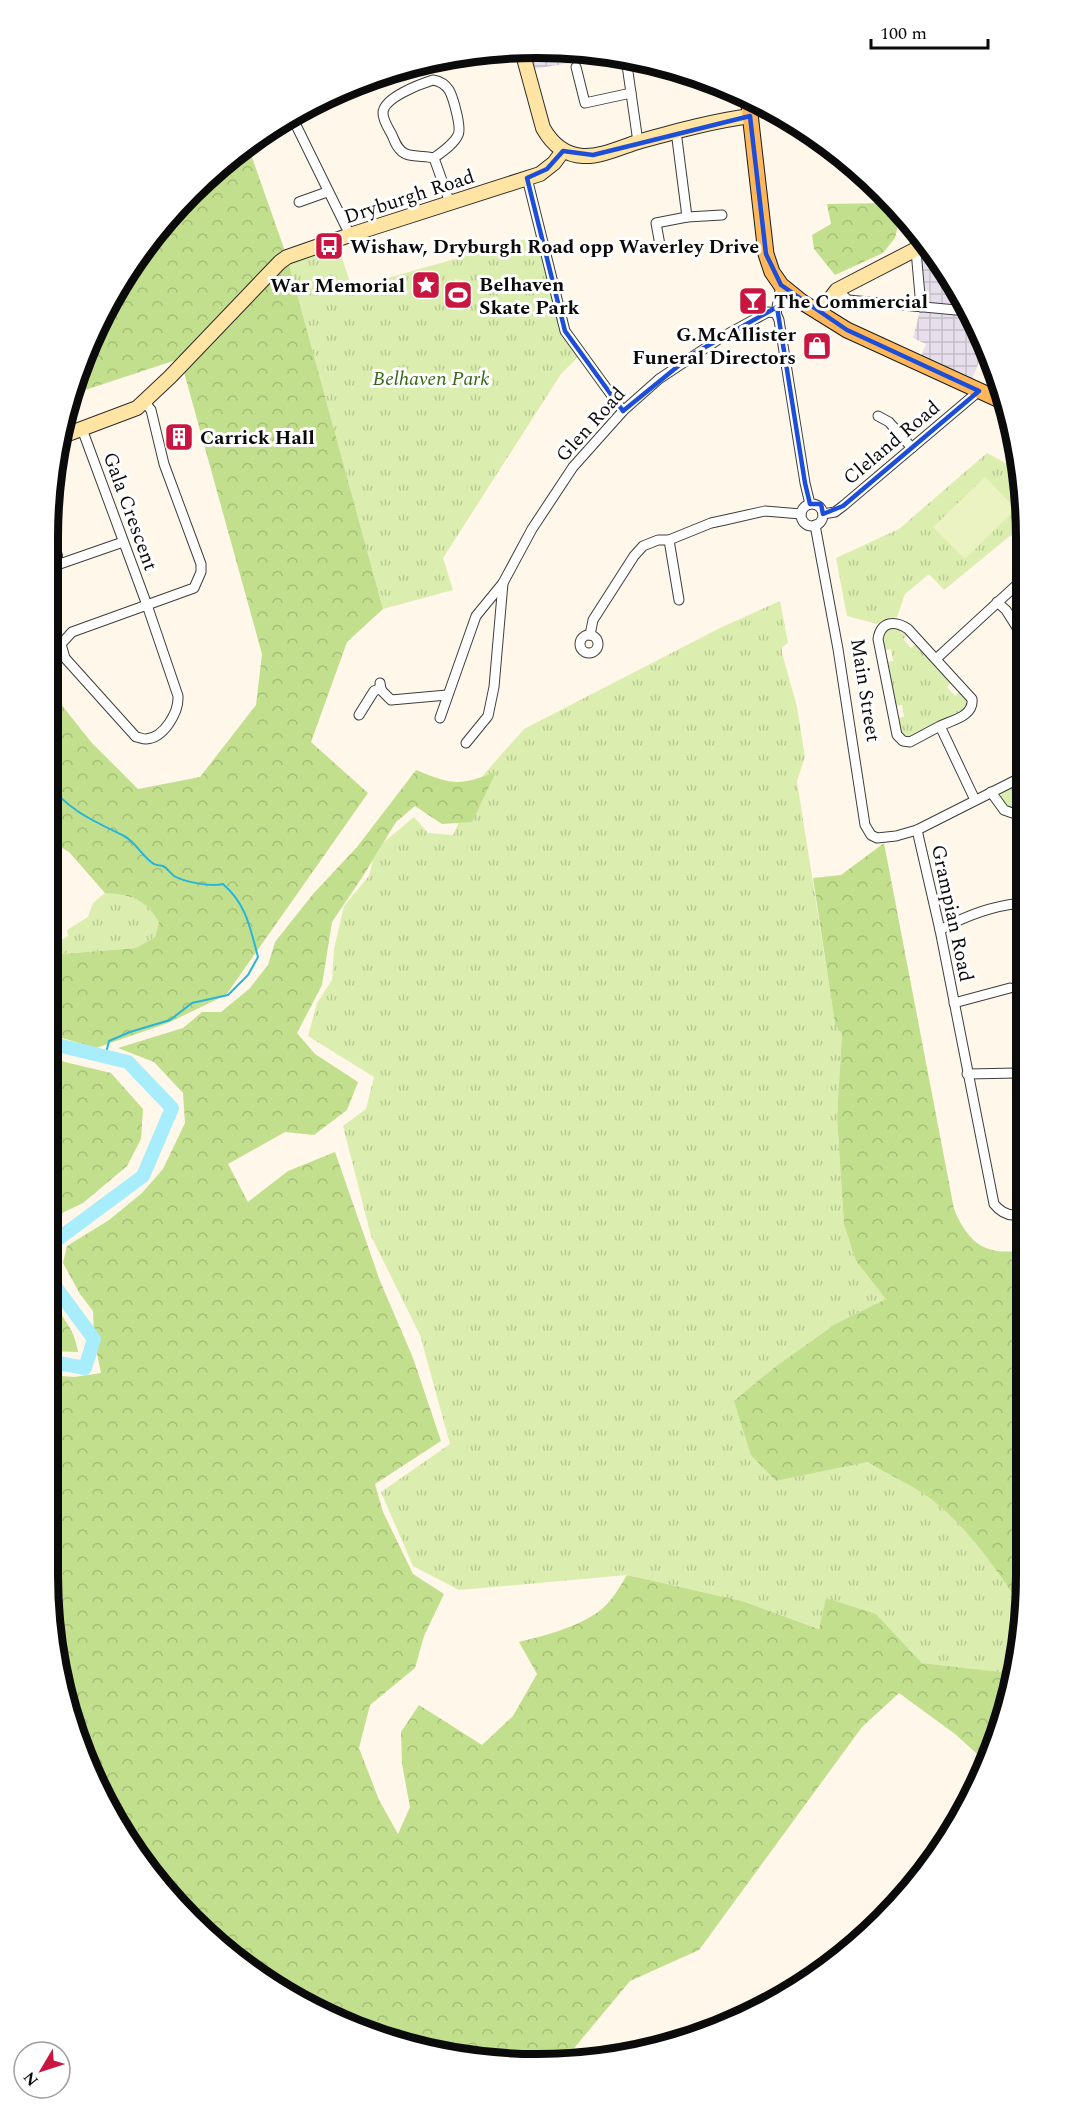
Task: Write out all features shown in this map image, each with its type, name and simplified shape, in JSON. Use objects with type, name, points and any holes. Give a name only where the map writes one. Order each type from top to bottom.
[{"type":"main road","points":[[749,108],[766,254],[772,272],[781,285],[802,303],[847,330],[995,398]]},
{"type":"street","points":[[524,59],[543,128],[550,140],[562,151],[573,154],[593,155],[719,120],[750,116]]},
{"type":"street","points":[[576,67],[585,103],[631,93]]},
{"type":"street","points":[[627,67],[638,142]]},
{"type":"street","points":[[433,80],[444,84],[448,89],[460,127],[458,137],[454,142],[434,158],[409,155],[400,150],[383,113],[390,100],[433,80]]},
{"type":"street","points":[[295,125],[350,235]]},
{"type":"street","points":[[676,131],[687,217]]},
{"type":"street","name":"Dryburgh Road","points":[[71,433],[137,408],[170,377],[280,262],[350,235],[527,178],[547,170],[562,151]]},
{"type":"street","points":[[434,158],[450,203]]},
{"type":"street","points":[[527,178],[565,331],[623,411]]},
{"type":"street","points":[[299,202],[327,192]]},
{"type":"street","points":[[660,245],[656,222],[722,215]]},
{"type":"street","points":[[819,313],[837,290],[919,248]]},
{"type":"street","points":[[921,307],[922,251]]},
{"type":"street","points":[[781,285],[776,313],[810,504]]},
{"type":"street","points":[[837,290],[848,300],[959,310]]},
{"type":"street","name":"Glen Road","points":[[440,718],[476,616],[503,583],[532,529],[573,467],[623,411],[659,379],[693,354],[768,312],[776,313]]},
{"type":"street","name":"Cleland Road","points":[[823,514],[835,512],[979,391]]},
{"type":"street","points":[[144,401],[151,410],[164,464],[201,564],[201,572],[194,588],[147,605]]},
{"type":"street","points":[[878,416],[889,422],[912,448]]},
{"type":"street","name":"Gala Crescent","points":[[82,429],[147,605],[178,696],[176,710],[163,730],[146,739],[136,737],[64,658],[61,644],[72,632],[147,605]]},
{"type":"street","points":[[801,514],[810,504]]},
{"type":"street","points":[[801,514],[805,523],[815,525],[821,521],[823,514],[820,508],[810,504]]},
{"type":"street","points":[[590,635],[593,620],[639,550],[649,543],[669,540],[711,523],[765,512],[801,514]]},
{"type":"street","name":"Main Street","points":[[815,525],[838,649],[866,825],[871,835],[877,838],[917,830]]},
{"type":"street","points":[[669,540],[679,600]]},
{"type":"street","points":[[58,565],[123,542]]},
{"type":"street","name":"Glen Road","points":[[466,743],[488,716],[494,687],[503,583]]},
{"type":"street","points":[[936,658],[1016,585]]},
{"type":"street","points":[[997,602],[1006,610],[1016,626]]},
{"type":"street","points":[[894,622],[908,628],[972,699],[973,705],[969,712],[940,726],[910,742],[903,741],[897,735],[878,639],[879,631],[888,623],[894,622]]},
{"type":"street","points":[[359,715],[374,691],[381,685],[386,696],[391,700],[447,695]]},
{"type":"street","points":[[940,726],[975,800]]},
{"type":"street","points":[[917,830],[1016,780]]},
{"type":"street","points":[[991,792],[1004,810],[1016,814]]},
{"type":"street","name":"Grampian Road","points":[[917,830],[940,930],[994,1204],[1004,1213],[1016,1215]]},
{"type":"street","points":[[940,930],[986,909],[1016,904]]},
{"type":"street","name":"Grampian Road","points":[[954,1003],[1010,988]]},
{"type":"street","points":[[967,1074],[1016,1073]]},
{"type":"highlighted area","points":[[750,116],[766,254],[781,285],[847,330],[979,391],[843,506],[823,514],[821,504],[810,504],[805,483],[777,307],[693,354],[623,411],[565,331],[527,178],[547,169],[563,151],[593,155]]},
{"type":"shaded area","points":[[530,58],[581,61],[533,69]]},
{"type":"shaded area","points":[[919,247],[936,271],[980,354],[981,357],[969,386],[918,363],[926,344],[913,338],[921,307],[916,249]]},
{"type":"green space","points":[[251,154],[287,257],[383,609],[347,642],[311,742],[368,793],[226,995],[168,1023],[96,1048],[58,1037],[58,954],[136,948],[155,937],[159,922],[148,908],[136,899],[105,893],[69,852],[58,845],[58,700],[91,742],[138,789],[200,777],[256,705],[262,654],[182,365],[176,360],[82,391],[108,326],[139,271],[177,222],[222,177]]},
{"type":"green space","points":[[880,203],[898,223],[895,238],[883,253],[835,275],[814,249],[812,235],[831,224],[827,204]]},
{"type":"green space","name":"Belhaven Park","points":[[540,235],[561,320],[581,354],[561,374],[443,558],[453,590],[383,609],[287,257],[336,240],[352,288]]},
{"type":"green space","name":"Belhaven Skate Park","points":[[455,278],[467,281],[462,311],[450,309]]},
{"type":"green space","points":[[987,453],[1011,466],[1016,542],[1011,535],[944,590],[929,574],[905,594],[897,617],[877,624],[847,616],[836,558],[899,529]]},
{"type":"green space","points":[[985,477],[1015,508],[965,559],[933,527]]},
{"type":"green space","points":[[780,601],[788,643],[782,647],[782,653],[797,707],[805,757],[797,781],[835,1023],[842,1034],[837,1117],[844,1225],[856,1261],[887,1299],[835,1324],[775,1367],[734,1402],[776,1481],[866,1462],[931,1499],[958,1524],[982,1552],[1015,1599],[1006,1674],[922,1663],[876,1614],[826,1599],[820,1629],[742,1601],[627,1575],[459,1590],[413,1566],[381,1492],[450,1444],[420,1335],[371,1236],[343,1126],[366,1109],[374,1077],[308,1036],[317,1003],[332,980],[334,949],[344,906],[369,876],[373,860],[384,842],[414,817],[428,833],[453,835],[479,780],[524,729],[722,627]]},
{"type":"green space","points":[[894,625],[909,634],[903,639],[911,648],[917,643],[952,681],[947,687],[955,696],[961,690],[971,702],[963,713],[908,738],[903,735],[899,727],[897,718],[904,717],[902,705],[895,706],[886,662],[893,661],[891,649],[884,650],[882,640],[884,630]]},
{"type":"green space","points":[[416,770],[439,779],[456,782],[473,780],[496,772],[472,822],[442,824],[415,806],[396,822],[332,922],[322,985],[297,1033],[315,1054],[358,1082],[347,1110],[314,1135],[285,1132],[228,1164],[248,1202],[288,1171],[335,1152],[380,1281],[413,1358],[441,1441],[375,1484],[383,1512],[413,1574],[444,1594],[424,1636],[415,1668],[370,1705],[359,1748],[379,1800],[398,1834],[410,1807],[402,1764],[401,1732],[419,1705],[482,1745],[513,1716],[537,1674],[519,1642],[560,1630],[590,1617],[607,1604],[627,1575],[742,1601],[819,1629],[826,1598],[876,1614],[922,1663],[1006,1673],[980,1757],[955,1734],[899,1693],[862,1727],[699,1950],[630,1981],[571,2052],[538,2054],[506,2052],[444,2044],[414,2037],[354,2017],[326,2004],[271,1973],[246,1955],[222,1935],[177,1890],[139,1841],[95,1758],[75,1698],[68,1668],[58,1574],[58,1376],[74,1377],[101,1373],[94,1339],[93,1311],[80,1294],[63,1263],[67,1246],[109,1220],[142,1193],[163,1169],[185,1123],[183,1093],[154,1062],[118,1048],[183,1028],[202,1012],[221,1012],[249,989],[268,965],[275,942],[313,894],[357,847]]},
{"type":"green space","points":[[1016,786],[1016,810],[1009,808],[1000,800],[1002,793]]},
{"type":"green space","points":[[884,843],[954,1209],[966,1231],[980,1245],[1000,1251],[1016,1251],[1015,1599],[983,1552],[945,1511],[924,1494],[867,1462],[776,1481],[751,1455],[734,1401],[775,1367],[835,1324],[886,1299],[856,1261],[844,1225],[837,1117],[842,1034],[835,1024],[813,878],[841,875]]},
{"type":"green space","points":[[105,893],[136,899],[148,908],[159,922],[155,937],[136,948],[58,954],[58,942],[68,936],[67,930],[88,917],[93,903]]},
{"type":"green space","points":[[58,1060],[111,1073],[143,1109],[141,1139],[127,1166],[83,1203],[64,1212],[58,1218]]},
{"type":"green space","points":[[58,1309],[70,1327],[78,1352],[58,1351]]},
{"type":"waterway","points":[[58,794],[92,820],[128,839],[150,861],[164,867],[174,876],[198,883],[223,884],[243,909],[258,957],[248,975],[228,995],[192,1003],[170,1020],[109,1041],[105,1057]]},
{"type":"waterway","points":[[58,1045],[128,1062],[172,1108],[143,1176],[58,1239]]},
{"type":"waterway","points":[[58,1290],[94,1339],[85,1368],[58,1363]]},
{"type":"place","name":"Wishaw, Dryburgh Road opp Waverley Drive","points":[[329,246]]},
{"type":"place","name":"War Memorial","points":[[426,285]]},
{"type":"place","name":"Belhaven Skate Park","points":[[458,295]]},
{"type":"place","name":"The Commercial","points":[[753,301]]},
{"type":"place","name":"G.McAllister Funeral Directors","points":[[817,346]]},
{"type":"place","name":"Carrick Hall","points":[[179,437]]}]
